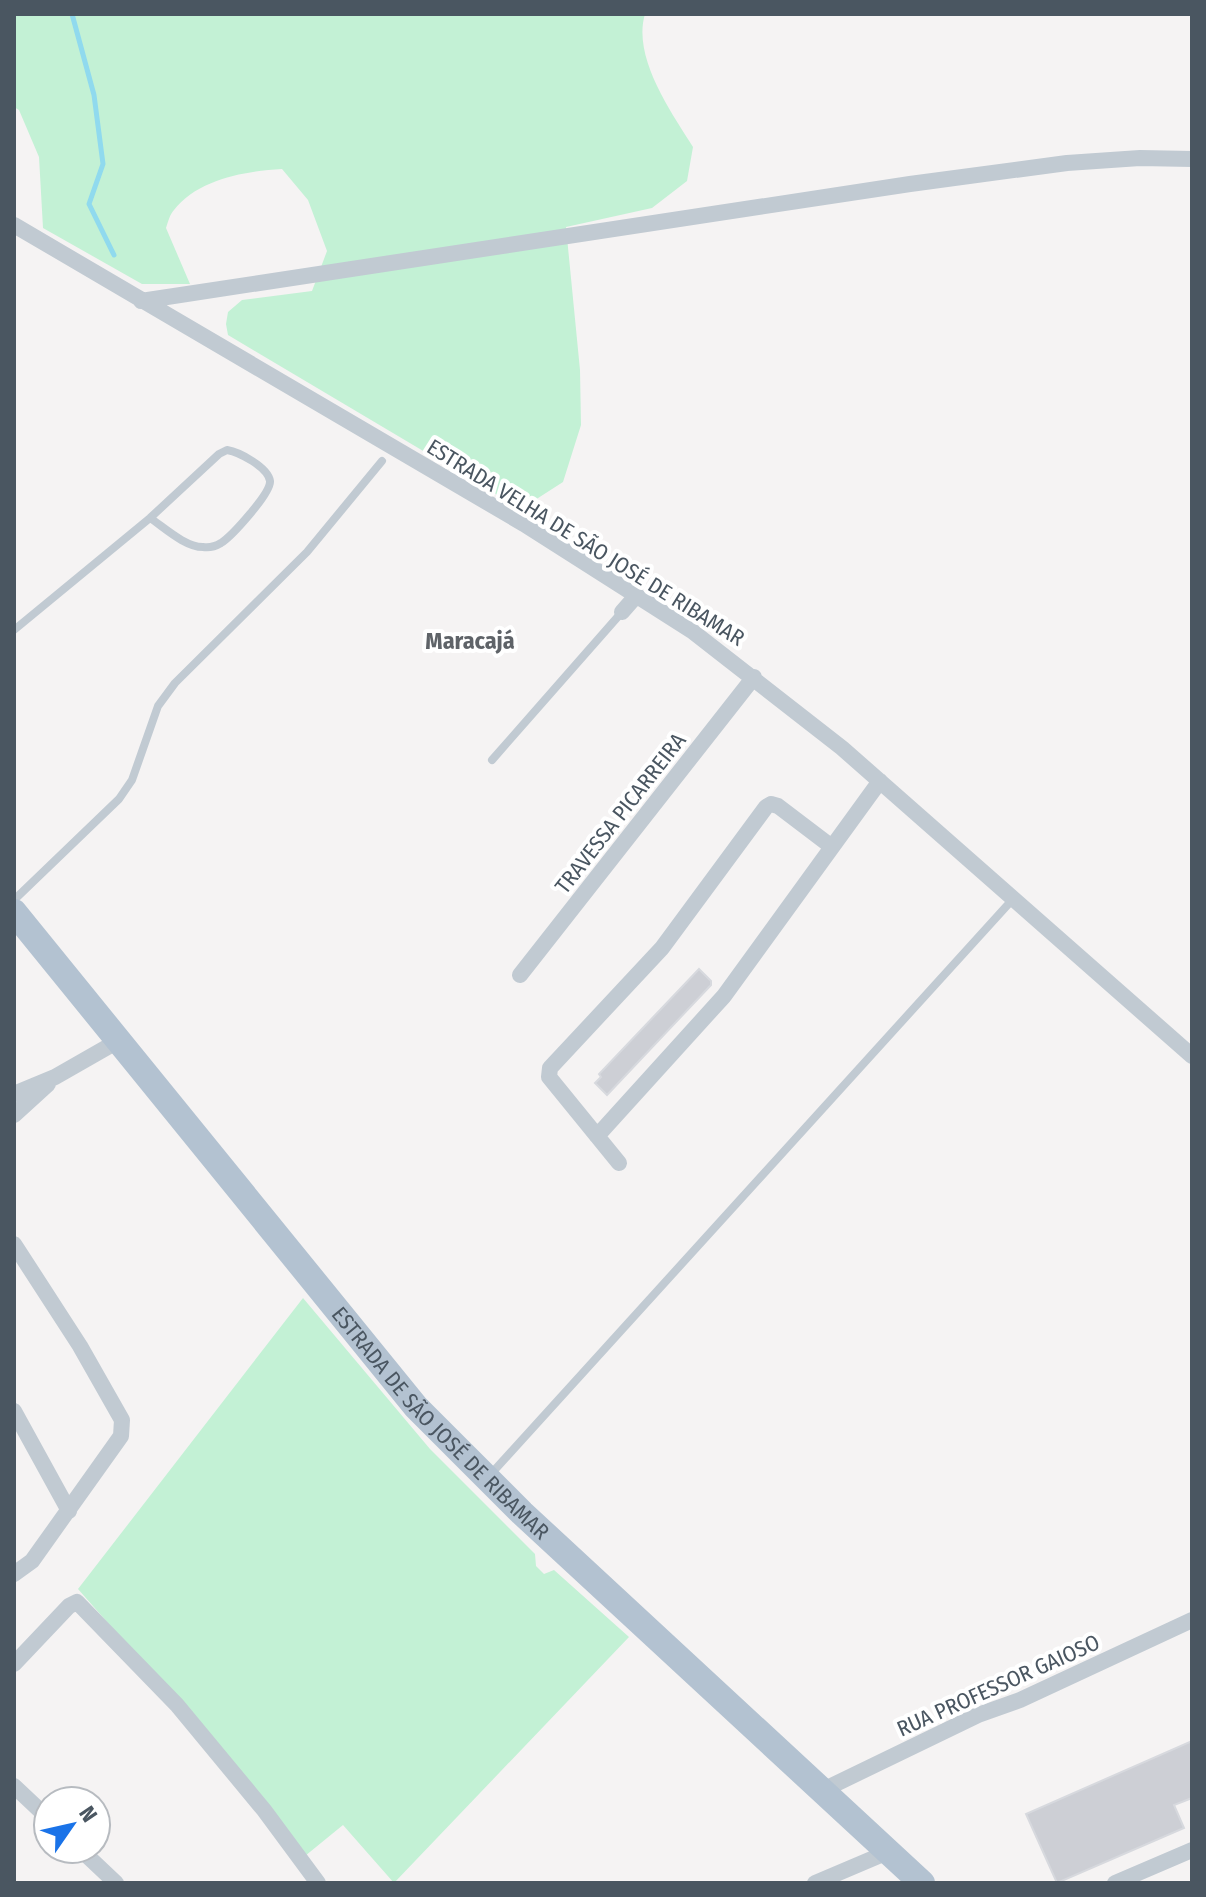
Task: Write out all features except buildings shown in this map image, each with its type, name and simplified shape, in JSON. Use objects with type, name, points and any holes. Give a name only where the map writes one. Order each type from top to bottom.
[{"type":"main road","name":"ESTRADA DE SÃO JOSÉ DE RIBAMAR","points":[[14,912],[404,1393],[487,1479],[922,1883]]},
{"type":"street","points":[[141,301],[910,184],[1067,163],[1140,158],[1192,159]]},
{"type":"street","name":"ESTRADA VELHA DE SÃO JOSÉ DE RIBAMAR","points":[[14,225],[524,524],[692,631],[754,677],[880,781],[1192,1056]]},
{"type":"street","points":[[382,461],[395,447]]},
{"type":"street","points":[[622,612],[636,596]]},
{"type":"street","name":"TRAVESSA PICARREIRA","points":[[520,975],[754,677]]},
{"type":"street","points":[[597,1136],[724,996],[880,781]]},
{"type":"street","points":[[619,1163],[549,1077],[550,1068],[662,948],[766,807],[771,804],[778,806],[832,847]]},
{"type":"street","points":[[14,1094],[55,1077],[118,1041]]},
{"type":"street","points":[[14,1115],[55,1077]]},
{"type":"street","points":[[14,1244],[80,1346],[122,1420],[121,1436],[69,1511],[32,1561],[14,1574]]},
{"type":"street","points":[[14,1411],[69,1511]]},
{"type":"street","points":[[14,1664],[69,1606],[77,1602],[177,1705],[264,1810],[318,1883]]},
{"type":"street","name":"RUA PROFESSOR GAIOSO","points":[[823,1790],[978,1715],[1020,1700],[1192,1620]]},
{"type":"street","points":[[14,1786],[32,1803]]},
{"type":"street","points":[[1115,1883],[1192,1850]]},
{"type":"street","points":[[815,1883],[888,1852]]},
{"type":"street","points":[[97,1865],[116,1883]]},
{"type":"lane","points":[[14,630],[150,518],[219,454],[227,450],[248,457],[268,475],[269,489],[257,505],[228,537],[214,546],[195,546],[150,518]]},
{"type":"lane","points":[[14,900],[119,799],[132,780],[158,706],[175,683],[307,552],[382,461]]},
{"type":"lane","points":[[492,760],[622,612]]},
{"type":"lane","points":[[487,1479],[1014,899]]},
{"type":"green space","points":[[14,14],[645,14],[642,31],[649,66],[665,101],[693,147],[687,181],[652,208],[566,227],[580,370],[581,425],[563,482],[521,509],[228,335],[228,312],[242,300],[312,291],[327,251],[308,200],[282,169],[238,175],[209,184],[184,199],[173,212],[166,228],[190,284],[142,284],[43,228],[39,157],[19,110],[14,107]]},
{"type":"green space","points":[[303,1298],[430,1449],[535,1554],[536,1566],[544,1574],[554,1570],[629,1637],[394,1883],[343,1825],[305,1856],[247,1781],[78,1589]]},
{"type":"waterway","points":[[72,14],[94,95],[103,164],[89,204],[114,255]]},
{"type":"district","name":"Maracajá","points":[[470,641]]}]
